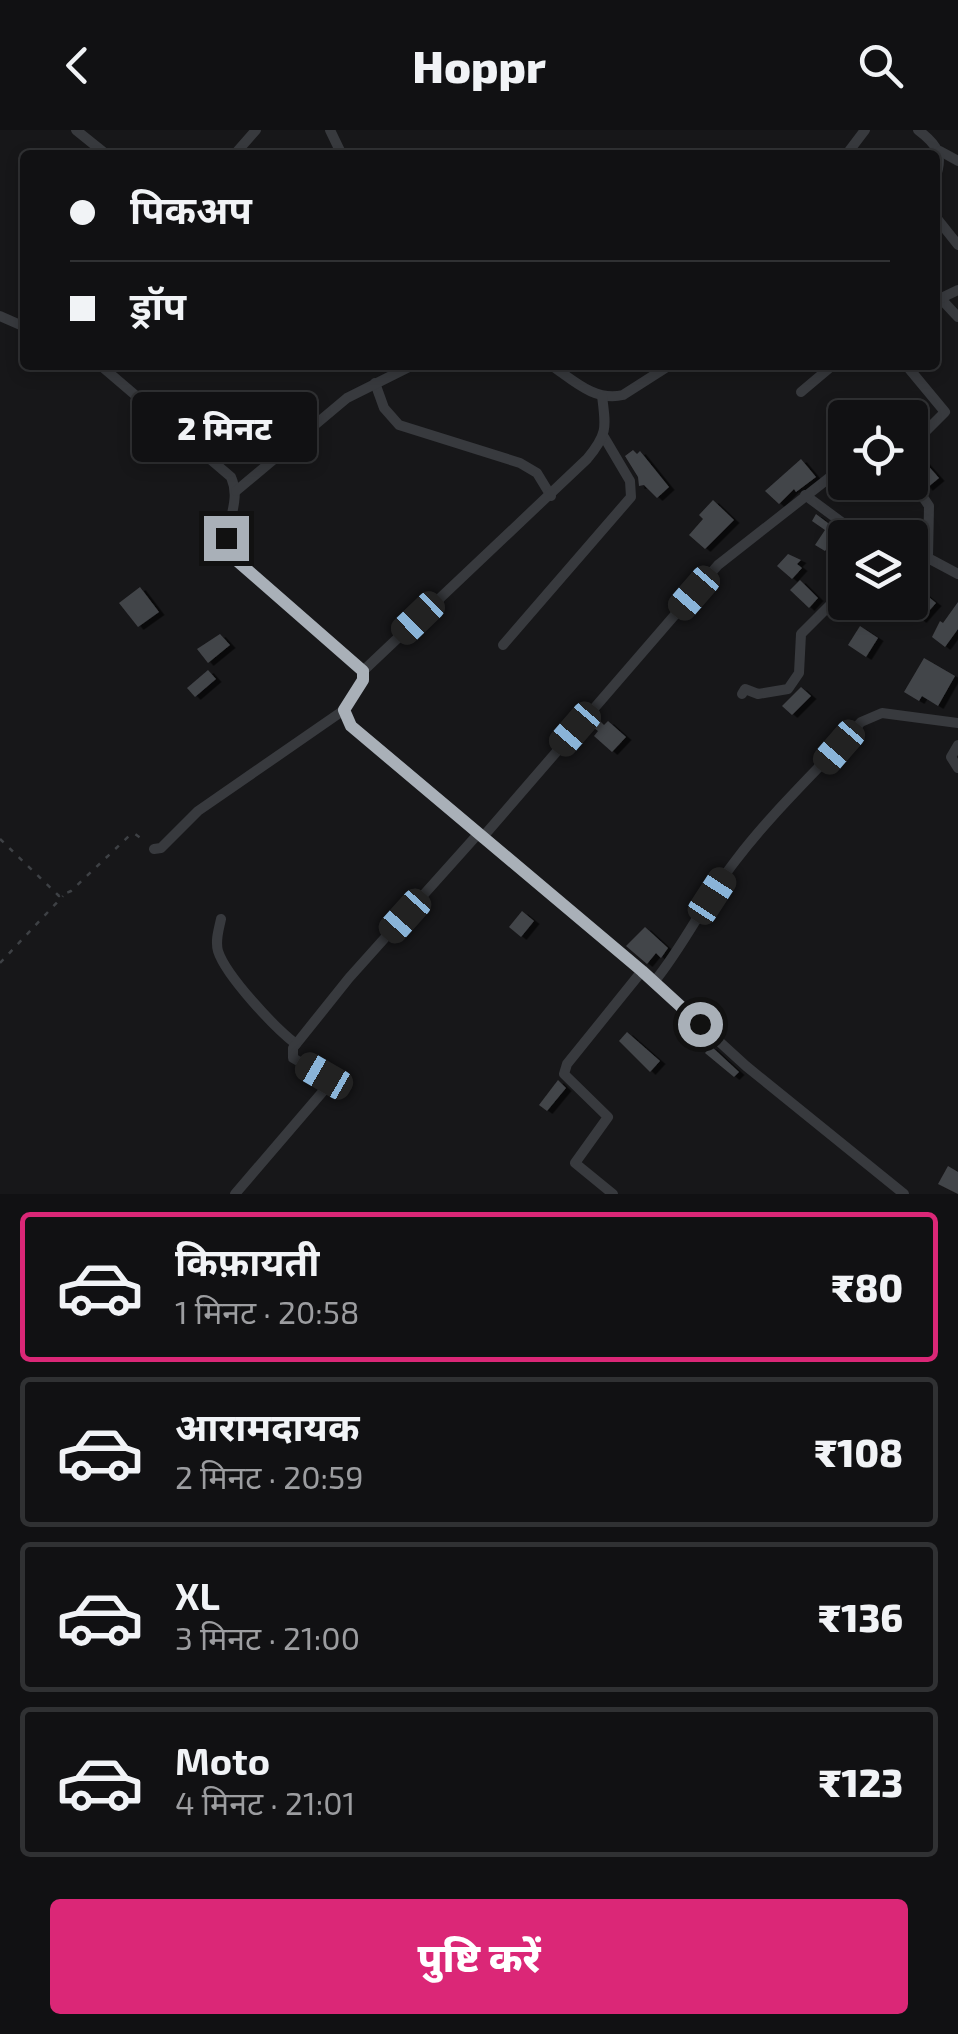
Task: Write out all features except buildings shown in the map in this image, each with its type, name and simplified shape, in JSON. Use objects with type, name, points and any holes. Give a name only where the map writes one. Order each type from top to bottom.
[{"type":"street","points":[[76,130],[101,150]]},
{"type":"street","points":[[238,150],[256,130]]},
{"type":"street","points":[[850,150],[865,130]]},
{"type":"street","points":[[918,130],[938,150]]},
{"type":"street","points":[[940,222],[958,245]]},
{"type":"street","points":[[106,370],[223,470],[236,491]]},
{"type":"street","points":[[363,671],[235,559],[226,538],[236,491],[331,410],[402,370]]},
{"type":"street","points":[[559,370],[602,396],[623,396],[662,370]]},
{"type":"street","points":[[801,392],[827,370]]},
{"type":"street","points":[[910,370],[944,412],[928,428]]},
{"type":"street","points":[[374,383],[384,408],[400,425],[520,463],[537,473],[551,496]]},
{"type":"street","points":[[154,848],[161,848],[210,802],[344,710],[363,680],[363,671],[551,496],[604,437],[602,396]]},
{"type":"street","points":[[503,645],[631,497],[630,481],[604,437]]},
{"type":"street","points":[[235,1194],[325,1089],[324,1076],[290,1054],[340,988],[718,566],[828,476]]},
{"type":"street","points":[[805,495],[839,520]]},
{"type":"street","points":[[925,500],[929,506],[928,558],[958,574]]},
{"type":"street","points":[[742,694],[745,689],[758,694],[788,689],[799,674],[801,634],[828,607]]},
{"type":"street","points":[[344,710],[351,726],[642,971],[746,1066],[904,1194]]},
{"type":"street","points":[[654,982],[737,858],[860,722],[882,712],[958,724]]},
{"type":"street","points":[[958,745],[952,756],[958,768]]},
{"type":"street","points":[[221,919],[217,943],[223,960],[268,1020],[296,1044]]},
{"type":"street","points":[[613,1194],[575,1163],[608,1117],[564,1074],[567,1064],[642,971]]},
{"type":"path","points":[[0,963],[64,895],[130,836],[135,834],[154,848]]},
{"type":"path","points":[[0,839],[53,891],[64,895]]},
{"type":"route","points":[[226,538],[235,559],[363,671],[363,680],[344,710],[351,726],[700,1024]]}]
